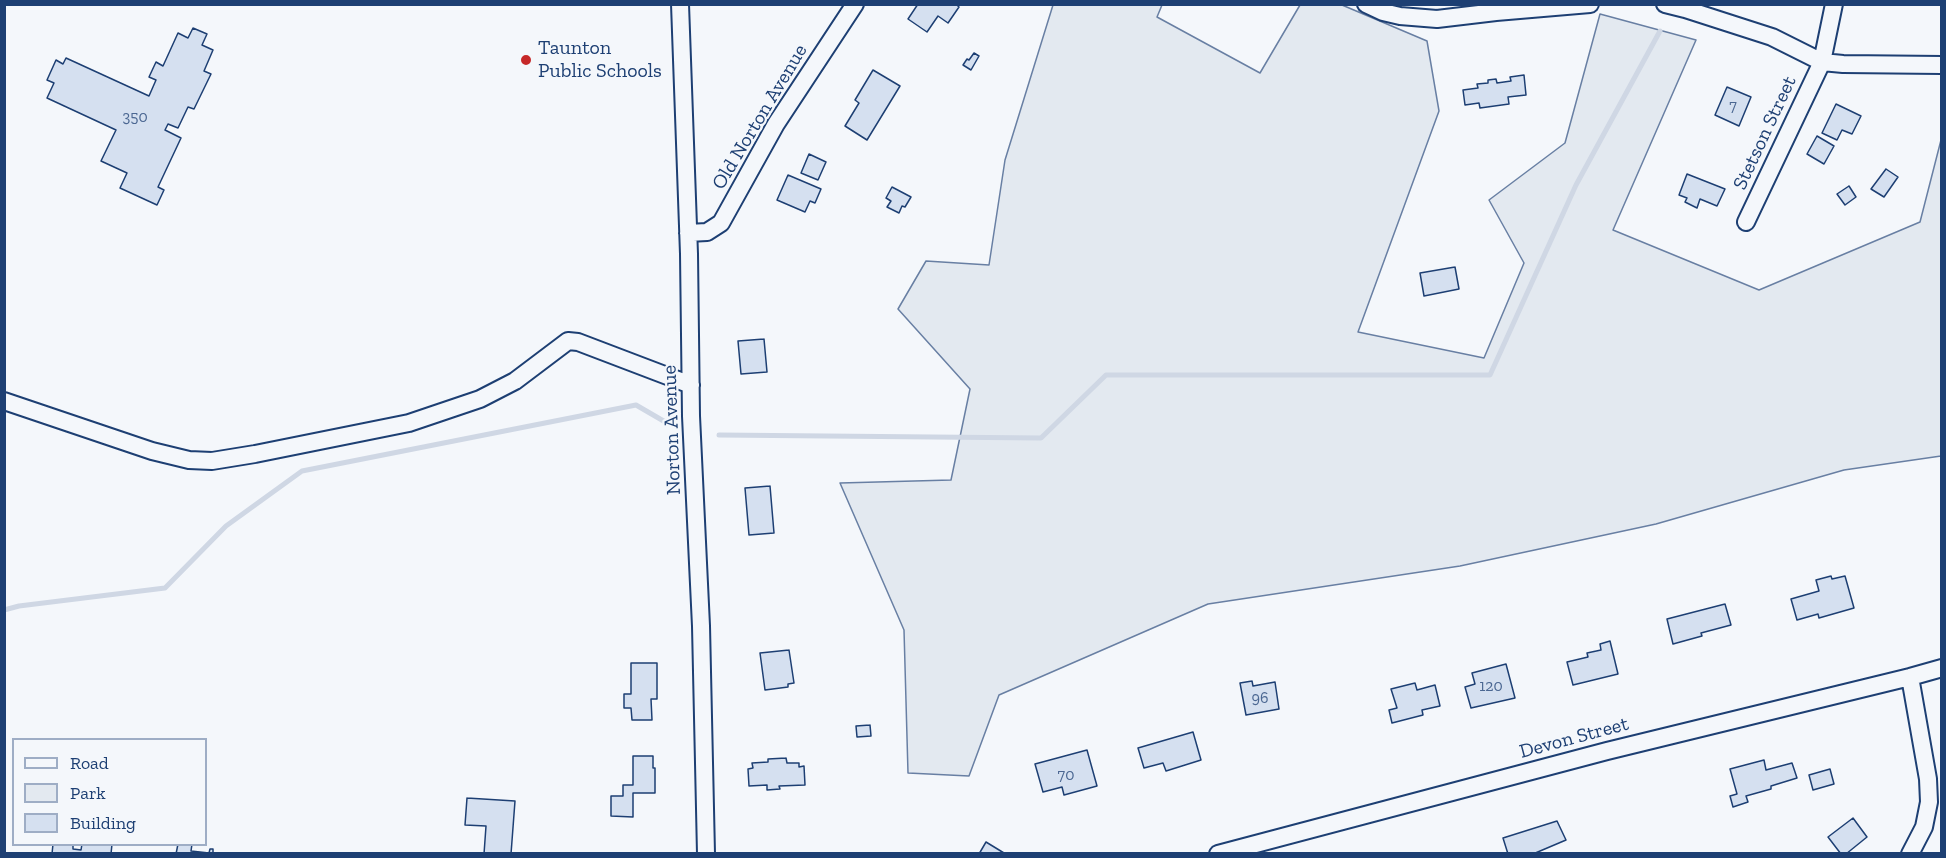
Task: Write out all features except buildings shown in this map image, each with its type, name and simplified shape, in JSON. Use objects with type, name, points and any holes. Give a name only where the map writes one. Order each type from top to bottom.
[{"type":"street","name":"Norton Avenue","points":[[680,4],[691,385],[701,626],[706,854]]},
{"type":"street","name":"Old Norton Avenue","points":[[688,233],[707,232],[720,223],[777,124],[855,4]]},
{"type":"street","points":[[1366,4],[1383,12],[1401,16],[1437,19],[1590,4]]},
{"type":"street","points":[[1665,4],[1772,37],[1822,62],[1941,65]]},
{"type":"street","name":"Stetson Street","points":[[1746,222],[1822,62],[1834,4]]},
{"type":"street","points":[[4,401],[152,451],[189,460],[212,460],[255,454],[409,423],[470,402],[515,381],[568,341],[578,342],[691,385]]},
{"type":"street","name":"Devon Street","points":[[1218,854],[1607,751],[1941,668]]},
{"type":"street","points":[[1910,677],[1928,779],[1929,802],[1924,827],[1910,854]]},
{"type":"green space","points":[[1053,5],[1162,5],[1157,17],[1260,73],[1300,5],[1342,5],[1427,41],[1439,111],[1358,332],[1484,358],[1524,263],[1489,200],[1565,143],[1600,14],[1696,40],[1613,230],[1759,290],[1920,222],[1941,140],[1941,456],[1844,470],[1656,524],[1460,566],[1208,604],[999,695],[969,776],[908,773],[904,630],[840,483],[951,480],[970,389],[898,309],[926,261],[989,265],[1005,160]]},
{"type":"waterway","points":[[719,435],[1041,438],[1106,375],[1490,375],[1576,185],[1660,31]]},
{"type":"waterway","points":[[4,610],[19,606],[165,588],[226,526],[302,471],[636,405],[667,423]]},
{"type":"place","name":"Taunton Public Schools","points":[[526,60]]}]
